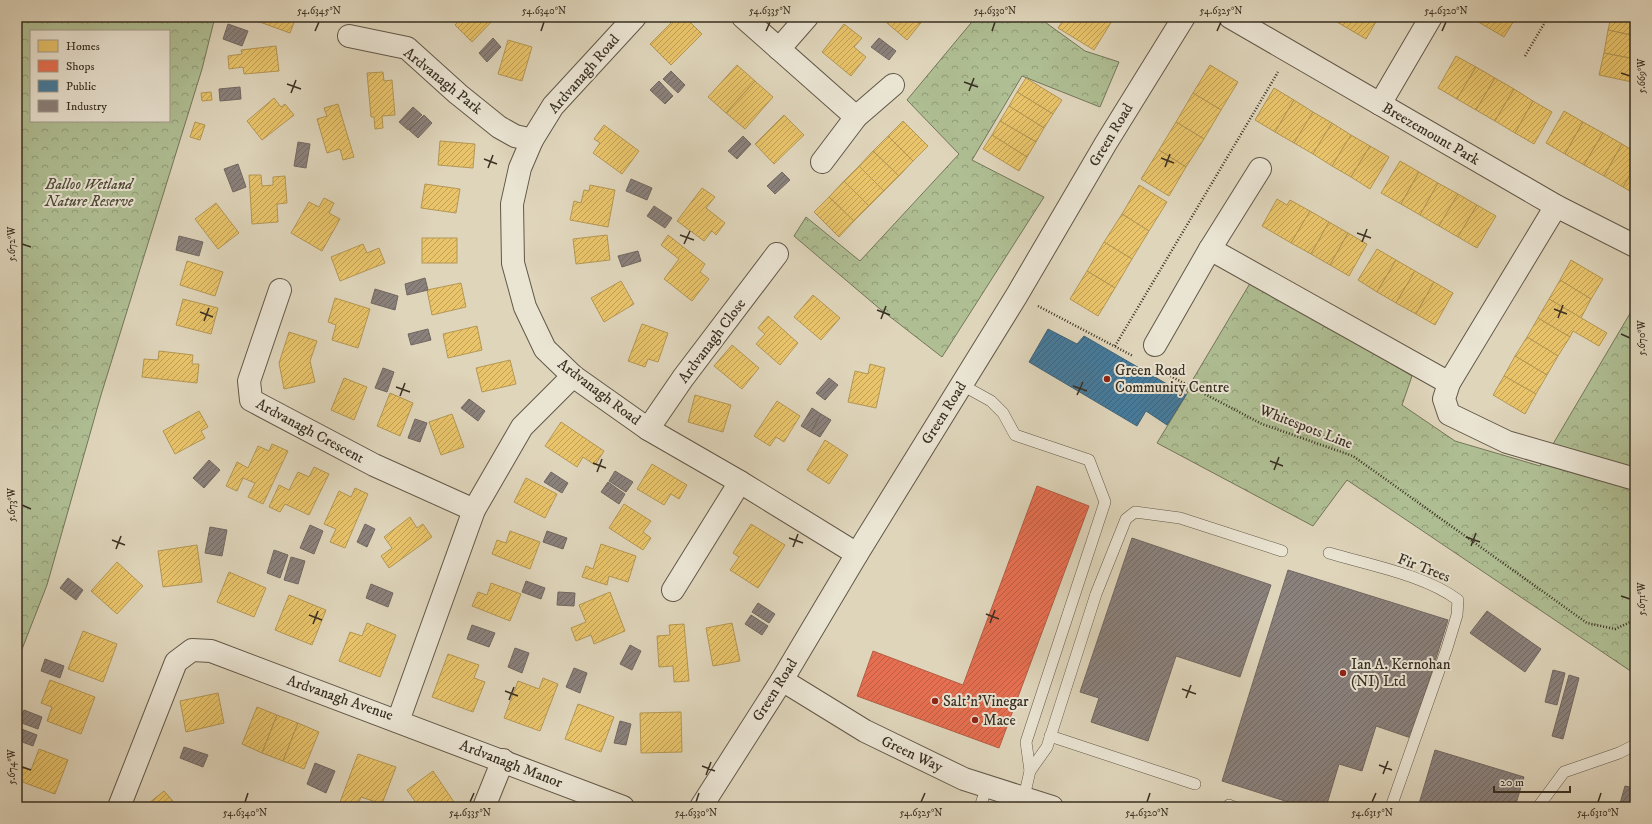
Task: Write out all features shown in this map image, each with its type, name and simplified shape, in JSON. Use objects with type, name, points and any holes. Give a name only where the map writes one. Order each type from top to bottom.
[{"type":"street","name":"Ardvanagh Road","points":[[635,17],[553,106],[532,140],[520,168],[512,204],[513,263],[525,307],[545,349],[572,376],[648,429],[740,482],[857,554]]},
{"type":"street","points":[[743,17],[856,117]]},
{"type":"street","points":[[779,49],[806,17]]},
{"type":"street","name":"Green Road","points":[[702,807],[782,680],[857,554],[1017,295],[1106,143],[1184,17]]},
{"type":"street","name":"Breezemount Park","points":[[1230,17],[1556,206],[1635,246]]},
{"type":"street","points":[[1380,104],[1431,17]]},
{"type":"street","name":"Ardvanagh Park","points":[[349,36],[407,48],[458,94],[499,127],[515,136],[532,140]]},
{"type":"street","points":[[822,162],[856,117],[893,85]]},
{"type":"street","points":[[1155,345],[1210,249],[1260,169]]},
{"type":"street","points":[[1556,206],[1449,383],[1444,399],[1449,414],[1508,442],[1635,478]]},
{"type":"street","points":[[1210,249],[1449,383]]},
{"type":"street","name":"Ardvanagh Close","points":[[648,429],[683,378],[777,254]]},
{"type":"street","name":"Ardvanagh Crescent","points":[[280,290],[248,381],[251,400],[374,465],[474,510]]},
{"type":"street","name":"Ardvanagh Avenue","points":[[119,807],[176,662],[192,650],[211,651],[398,721],[474,510],[522,427],[572,376]]},
{"type":"street","points":[[673,590],[740,482]]},
{"type":"street","name":"Green Way","points":[[782,680],[865,731],[964,779],[1052,807]]},
{"type":"street","name":"Ardvanagh Manor","points":[[398,721],[623,807]]},
{"type":"street","points":[[484,807],[503,760]]},
{"type":"lane","points":[[962,385],[991,401],[1003,413],[1015,435],[1089,460],[1105,502],[1026,742],[1030,771]]},
{"type":"lane","points":[[1024,797],[1030,771],[1046,747],[1096,594],[1126,520],[1135,512],[1180,518],[1282,551]]},
{"type":"lane","name":"Fir Trees","points":[[1329,553],[1414,578],[1445,590],[1458,600],[1457,615],[1447,648],[1391,807]]},
{"type":"lane","points":[[1050,736],[1195,784]]},
{"type":"lane","points":[[1539,806],[1564,772],[1635,745]]},
{"type":"lane","points":[[980,807],[987,786]]},
{"type":"lane","points":[[1539,806],[1551,807]]},
{"type":"path","points":[[1525,56],[1548,17]]},
{"type":"path","points":[[1115,346],[1290,51]]},
{"type":"path","points":[[1017,295],[1145,362],[1155,345]]},
{"type":"path","points":[[1017,295],[1136,358]]},
{"type":"path","name":"Whitespots Line","points":[[1157,369],[1262,424],[1353,456],[1587,623],[1615,629],[1635,620]]},
{"type":"green space","name":"Balloo Wetland Nature Reserve","points":[[17,17],[215,17],[202,69],[101,395],[47,585],[17,662]]},
{"type":"green space","points":[[976,17],[1038,17],[1085,51],[1119,62],[1100,107],[1022,76],[972,160],[1044,197],[942,357],[880,309],[794,236],[806,217],[860,261],[959,154],[907,100]]},
{"type":"green space","points":[[1252,280],[1412,376],[1402,405],[1455,441],[1540,466],[1635,305],[1635,674],[1347,480],[1313,526],[1157,443]]},
{"type":"building: Homes","points":[[258,17],[296,17],[290,33],[257,21]]},
{"type":"building: Homes","points":[[462,17],[496,17],[472,42],[455,25]]},
{"type":"building: Homes","points":[[677,17],[685,17],[702,34],[671,65],[650,44]]},
{"type":"building: Homes","points":[[880,17],[911,17],[920,24],[907,40]]},
{"type":"building: Homes","points":[[911,17],[926,17],[920,24]]},
{"type":"building: Homes","points":[[1065,17],[1106,17],[1112,21],[1094,50],[1058,28]]},
{"type":"building: Homes","points":[[1340,17],[1372,17],[1377,20],[1366,39],[1337,22]]},
{"type":"building: Homes","points":[[1477,17],[1512,17],[1515,19],[1504,37],[1475,20]]},
{"type":"building: Homes","points":[[1611,17],[1635,17],[1635,36],[1608,30]]},
{"type":"building: Homes","points":[[844,24],[862,38],[854,47],[866,57],[851,76],[822,52]]},
{"type":"building: Homes","points":[[1608,30],[1635,36],[1635,59],[1604,53]]},
{"type":"building: Homes","points":[[508,40],[532,47],[522,81],[498,74]]},
{"type":"building: Homes","points":[[276,46],[279,71],[244,74],[243,67],[229,69],[228,56],[242,54],[241,50]]},
{"type":"building: Homes","points":[[1604,53],[1635,59],[1635,70],[1632,82],[1599,75]]},
{"type":"building: Homes","points":[[1456,56],[1476,67],[1457,99],[1438,88]]},
{"type":"building: Homes","points":[[737,65],[755,81],[726,113],[708,97]]},
{"type":"building: Homes","points":[[1210,65],[1238,82],[1221,110],[1193,93]]},
{"type":"building: Homes","points":[[1476,67],[1495,78],[1476,110],[1457,99]]},
{"type":"building: Homes","points":[[383,72],[384,81],[392,80],[395,115],[382,116],[383,128],[375,129],[374,117],[371,117],[367,73]]},
{"type":"building: Homes","points":[[1026,78],[1062,100],[1053,114],[1017,92]]},
{"type":"building: Homes","points":[[1495,78],[1514,89],[1495,121],[1476,110]]},
{"type":"building: Homes","points":[[755,81],[773,97],[745,129],[726,113]]},
{"type":"building: Homes","points":[[1274,88],[1294,100],[1275,132],[1255,120]]},
{"type":"building: Homes","points":[[1514,89],[1533,101],[1515,133],[1495,121]]},
{"type":"building: Homes","points":[[211,92],[212,100],[202,101],[201,93]]},
{"type":"building: Homes","points":[[1017,92],[1053,114],[1044,128],[1009,106]]},
{"type":"building: Homes","points":[[1193,93],[1221,110],[1204,139],[1176,122]]},
{"type":"building: Homes","points":[[274,98],[281,107],[285,104],[294,115],[262,140],[247,121]]},
{"type":"building: Homes","points":[[1294,100],[1313,112],[1294,143],[1275,132]]},
{"type":"building: Homes","points":[[1533,101],[1552,112],[1534,144],[1515,133]]},
{"type":"building: Homes","points":[[338,104],[354,157],[343,160],[340,149],[327,153],[317,119],[327,116],[324,108]]},
{"type":"building: Homes","points":[[1009,106],[1044,128],[1036,142],[1000,121]]},
{"type":"building: Homes","points":[[1564,111],[1583,122],[1565,154],[1546,143]]},
{"type":"building: Homes","points":[[1313,112],[1332,123],[1313,154],[1294,143]]},
{"type":"building: Homes","points":[[784,115],[804,135],[774,164],[755,144]]},
{"type":"building: Homes","points":[[903,121],[928,146],[913,161],[888,136]]},
{"type":"building: Homes","points":[[1000,121],[1036,142],[1027,157],[992,135]]},
{"type":"building: Homes","points":[[195,122],[205,125],[200,140],[190,137]]},
{"type":"building: Homes","points":[[1176,122],[1204,139],[1186,167],[1159,150]]},
{"type":"building: Homes","points":[[1583,122],[1603,133],[1584,165],[1565,154]]},
{"type":"building: Homes","points":[[1332,123],[1351,135],[1332,166],[1313,154]]},
{"type":"building: Homes","points":[[604,125],[639,151],[622,174],[593,153],[600,143],[594,139]]},
{"type":"building: Homes","points":[[1603,133],[1622,144],[1604,176],[1584,165]]},
{"type":"building: Homes","points":[[992,135],[1027,157],[1019,171],[983,149]]},
{"type":"building: Homes","points":[[1351,135],[1370,146],[1351,177],[1332,166]]},
{"type":"building: Homes","points":[[888,136],[913,161],[899,176],[873,151]]},
{"type":"building: Homes","points":[[440,141],[475,144],[473,168],[438,165]]},
{"type":"building: Homes","points":[[1622,144],[1635,152],[1635,166],[1623,187],[1604,176]]},
{"type":"building: Homes","points":[[1370,146],[1389,157],[1370,189],[1351,177]]},
{"type":"building: Homes","points":[[1159,150],[1186,167],[1169,196],[1141,179]]},
{"type":"building: Homes","points":[[873,151],[899,176],[884,191],[859,166]]},
{"type":"building: Homes","points":[[1400,161],[1419,172],[1401,204],[1381,193]]},
{"type":"building: Homes","points":[[859,166],[884,191],[869,206],[844,181]]},
{"type":"building: Homes","points":[[1635,166],[1635,194],[1623,187]]},
{"type":"building: Homes","points":[[1419,172],[1438,183],[1420,215],[1401,204]]},
{"type":"building: Homes","points":[[249,175],[261,175],[262,186],[273,185],[273,177],[285,176],[287,203],[277,204],[278,222],[252,224]]},
{"type":"building: Homes","points":[[844,181],[869,206],[854,221],[829,197]]},
{"type":"building: Homes","points":[[1438,183],[1458,194],[1439,226],[1420,215]]},
{"type":"building: Homes","points":[[425,184],[460,189],[456,213],[421,208]]},
{"type":"building: Homes","points":[[590,185],[615,190],[608,227],[570,220],[574,201],[581,203],[584,190],[589,191]]},
{"type":"building: Homes","points":[[1139,185],[1167,202],[1149,231],[1122,214]]},
{"type":"building: Homes","points":[[702,188],[715,197],[706,208],[725,223],[716,235],[712,231],[704,241],[677,221]]},
{"type":"building: Homes","points":[[1458,194],[1477,205],[1458,237],[1439,226]]},
{"type":"building: Homes","points":[[829,197],[854,221],[839,237],[814,212]]},
{"type":"building: Homes","points":[[324,198],[334,203],[329,213],[340,219],[322,251],[291,233],[309,202],[319,207]]},
{"type":"building: Homes","points":[[1277,199],[1287,205],[1290,200],[1310,211],[1291,243],[1262,226]]},
{"type":"building: Homes","points":[[216,203],[239,233],[218,249],[195,219]]},
{"type":"building: Homes","points":[[1477,205],[1496,216],[1477,248],[1458,237]]},
{"type":"building: Homes","points":[[1310,211],[1329,222],[1311,254],[1291,243]]},
{"type":"building: Homes","points":[[1122,214],[1149,231],[1132,259],[1104,242]]},
{"type":"building: Homes","points":[[1329,222],[1348,233],[1330,265],[1311,254]]},
{"type":"building: Homes","points":[[1348,233],[1367,244],[1349,276],[1330,265]]},
{"type":"building: Homes","points":[[607,235],[610,260],[576,264],[573,239]]},
{"type":"building: Homes","points":[[668,235],[705,264],[700,272],[709,279],[692,301],[664,279],[679,259],[661,245]]},
{"type":"building: Homes","points":[[422,238],[457,238],[457,263],[422,263]]},
{"type":"building: Homes","points":[[1104,242],[1132,259],[1115,288],[1087,271]]},
{"type":"building: Homes","points":[[363,244],[367,253],[379,248],[385,263],[340,281],[331,257]]},
{"type":"building: Homes","points":[[1377,249],[1396,260],[1377,292],[1358,280]]},
{"type":"building: Homes","points":[[1396,260],[1415,271],[1396,303],[1377,292]]},
{"type":"building: Homes","points":[[1571,260],[1603,279],[1591,299],[1560,280]]},
{"type":"building: Homes","points":[[187,261],[223,272],[215,296],[180,285]]},
{"type":"building: Homes","points":[[1087,271],[1115,288],[1098,316],[1070,299]]},
{"type":"building: Homes","points":[[1415,271],[1434,282],[1416,314],[1396,303]]},
{"type":"building: Homes","points":[[1560,280],[1591,299],[1581,318],[1549,299]]},
{"type":"building: Homes","points":[[621,281],[634,304],[604,322],[591,298]]},
{"type":"building: Homes","points":[[1434,282],[1453,293],[1435,325],[1416,314]]},
{"type":"building: Homes","points":[[461,283],[466,307],[432,315],[427,290]]},
{"type":"building: Homes","points":[[813,295],[840,318],[821,340],[794,317]]},
{"type":"building: Homes","points":[[335,298],[370,309],[358,348],[332,340],[336,325],[328,322]]},
{"type":"building: Homes","points":[[183,299],[218,308],[211,334],[176,325]]},
{"type":"building: Homes","points":[[1549,299],[1607,333],[1599,346],[1573,331],[1570,337],[1538,318]]},
{"type":"building: Homes","points":[[768,316],[798,343],[780,365],[756,344],[765,334],[758,328]]},
{"type":"building: Homes","points":[[1538,318],[1570,337],[1558,356],[1527,337]]},
{"type":"building: Homes","points":[[642,324],[668,333],[658,362],[648,359],[645,367],[628,361]]},
{"type":"building: Homes","points":[[477,326],[482,350],[448,358],[443,334]]},
{"type":"building: Homes","points":[[289,332],[317,341],[310,361],[315,382],[284,389],[279,363]]},
{"type":"building: Homes","points":[[1527,337],[1558,356],[1547,375],[1515,356]]},
{"type":"building: Homes","points":[[732,345],[759,368],[742,389],[714,366]]},
{"type":"building: Homes","points":[[159,351],[193,355],[192,364],[199,364],[197,383],[142,377],[144,359],[158,360]]},
{"type":"building: Homes","points":[[1515,356],[1547,375],[1536,394],[1504,376]]},
{"type":"building: Homes","points":[[510,360],[516,384],[482,392],[476,368]]},
{"type":"building: Homes","points":[[870,364],[885,368],[876,408],[848,402],[855,371],[868,374]]},
{"type":"building: Homes","points":[[1504,376],[1536,394],[1525,414],[1493,395]]},
{"type":"building: Homes","points":[[344,378],[367,387],[354,420],[331,410]]},
{"type":"building: Homes","points":[[390,393],[413,403],[400,436],[377,426]]},
{"type":"building: Homes","points":[[695,395],[731,405],[723,432],[688,422]]},
{"type":"building: Homes","points":[[777,401],[800,416],[784,442],[776,437],[770,446],[754,436]]},
{"type":"building: Homes","points":[[199,411],[208,427],[201,431],[205,438],[175,454],[163,431]]},
{"type":"building: Homes","points":[[452,414],[464,447],[441,455],[429,422]]},
{"type":"building: Homes","points":[[561,422],[604,451],[595,465],[583,457],[577,467],[545,446]]},
{"type":"building: Homes","points":[[825,440],[848,455],[829,484],[807,470]]},
{"type":"building: Homes","points":[[272,444],[288,451],[263,504],[248,497],[255,483],[243,478],[237,491],[226,486],[237,462],[248,468],[258,446],[269,451]]},
{"type":"building: Homes","points":[[652,464],[687,485],[679,499],[671,494],[664,505],[637,489]]},
{"type":"building: Homes","points":[[314,467],[329,474],[309,515],[285,504],[280,512],[269,507],[279,485],[289,490],[298,472],[309,477]]},
{"type":"building: Homes","points":[[526,478],[557,494],[545,518],[514,502]]},
{"type":"building: Homes","points":[[355,488],[368,494],[345,548],[330,542],[336,529],[324,524],[339,491],[351,497]]},
{"type":"building: Homes","points":[[624,504],[651,521],[643,532],[651,538],[643,550],[609,528]]},
{"type":"building: Homes","points":[[410,517],[417,528],[423,524],[432,537],[389,568],[381,556],[392,548],[384,537]]},
{"type":"building: Homes","points":[[751,524],[785,545],[758,588],[730,570],[739,557],[733,553]]},
{"type":"building: Homes","points":[[510,531],[540,542],[530,569],[492,554],[497,540],[506,543]]},
{"type":"building: Homes","points":[[601,544],[636,556],[628,582],[609,576],[607,585],[582,577],[586,566],[593,569]]},
{"type":"building: Homes","points":[[197,545],[202,582],[163,587],[158,551]]},
{"type":"building: Homes","points":[[117,562],[143,586],[117,614],[91,591]]},
{"type":"building: Homes","points":[[229,572],[266,588],[254,617],[217,602]]},
{"type":"building: Homes","points":[[491,583],[521,594],[510,621],[472,606],[478,592],[487,595]]},
{"type":"building: Homes","points":[[610,592],[625,631],[594,644],[591,635],[576,641],[571,628],[586,622],[579,605]]},
{"type":"building: Homes","points":[[289,595],[326,610],[312,645],[275,630]]},
{"type":"building: Homes","points":[[367,623],[396,635],[380,677],[339,661],[350,632],[362,636]]},
{"type":"building: Homes","points":[[732,623],[740,661],[713,666],[706,628]]},
{"type":"building: Homes","points":[[684,624],[689,681],[674,682],[673,666],[659,667],[657,636],[670,635],[669,625]]},
{"type":"building: Homes","points":[[83,631],[117,644],[103,682],[68,669]]},
{"type":"building: Homes","points":[[448,654],[479,665],[474,678],[485,682],[473,712],[432,697]]},
{"type":"building: Homes","points":[[543,678],[558,684],[540,731],[504,718],[518,681],[539,689]]},
{"type":"building: Homes","points":[[50,680],[95,697],[81,734],[47,721],[52,707],[41,703]]},
{"type":"building: Homes","points":[[218,693],[224,723],[186,732],[180,701]]},
{"type":"building: Homes","points":[[578,704],[614,717],[601,752],[565,739]]},
{"type":"building: Homes","points":[[257,707],[277,715],[262,753],[242,744]]},
{"type":"building: Homes","points":[[681,712],[682,752],[641,753],[640,713]]},
{"type":"building: Homes","points":[[277,715],[298,723],[283,761],[262,753]]},
{"type":"building: Homes","points":[[298,723],[319,732],[304,769],[283,761]]},
{"type":"building: Homes","points":[[39,749],[68,760],[55,794],[17,780],[19,765],[31,770]]},
{"type":"building: Homes","points":[[358,754],[396,767],[382,804],[361,797],[357,807],[340,802]]},
{"type":"building: Homes","points":[[433,771],[454,802],[447,807],[419,807],[407,790]]},
{"type":"building: Homes","points":[[164,791],[178,807],[144,807]]},
{"type":"building: Shops","points":[[1037,486],[1089,506],[999,748],[857,696],[873,651],[963,685]]},
{"type":"building: Public","name":"Green Road Community Centre","points":[[1048,329],[1077,344],[1084,336],[1186,395],[1167,425],[1146,411],[1137,426],[1029,362]]},
{"type":"building: Industry","points":[[228,24],[248,31],[242,46],[223,39]]},
{"type":"building: Industry","points":[[493,38],[501,47],[487,62],[479,53]]},
{"type":"building: Industry","points":[[879,38],[896,51],[889,60],[871,47]]},
{"type":"building: Industry","points":[[671,71],[685,85],[678,93],[663,79]]},
{"type":"building: Industry","points":[[659,81],[673,96],[665,104],[650,90]]},
{"type":"building: Industry","points":[[240,87],[241,99],[220,101],[219,89]]},
{"type":"building: Industry","points":[[413,107],[422,115],[408,130],[399,122]]},
{"type":"building: Industry","points":[[424,115],[432,123],[418,138],[409,130]]},
{"type":"building: Industry","points":[[743,136],[751,144],[737,159],[728,151]]},
{"type":"building: Industry","points":[[298,142],[310,144],[306,168],[294,166]]},
{"type":"building: Industry","points":[[238,164],[246,187],[233,192],[224,169]]},
{"type":"building: Industry","points":[[782,172],[790,180],[775,194],[767,186]]},
{"type":"building: Industry","points":[[631,179],[652,188],[647,200],[626,191]]},
{"type":"building: Industry","points":[[654,206],[672,218],[665,228],[647,216]]},
{"type":"building: Industry","points":[[179,236],[203,242],[199,256],[176,250]]},
{"type":"building: Industry","points":[[638,251],[641,261],[622,267],[618,256]]},
{"type":"building: Industry","points":[[425,278],[428,290],[407,295],[405,284]]},
{"type":"building: Industry","points":[[375,289],[398,296],[395,310],[371,303]]},
{"type":"building: Industry","points":[[428,329],[431,340],[411,345],[408,334]]},
{"type":"building: Industry","points":[[383,368],[394,372],[387,392],[375,388]]},
{"type":"building: Industry","points":[[829,378],[838,385],[825,400],[816,393]]},
{"type":"building: Industry","points":[[469,399],[485,411],[478,421],[461,408]]},
{"type":"building: Industry","points":[[812,408],[821,414],[811,432],[801,426]]},
{"type":"building: Industry","points":[[821,414],[831,420],[820,437],[811,432]]},
{"type":"building: Industry","points":[[415,419],[427,423],[420,442],[408,438]]},
{"type":"building: Industry","points":[[209,460],[220,470],[204,488],[193,478]]},
{"type":"building: Industry","points":[[615,471],[633,482],[626,492],[609,481]]},
{"type":"building: Industry","points":[[551,472],[568,483],[562,493],[544,482]]},
{"type":"building: Industry","points":[[608,482],[625,494],[619,504],[601,492]]},
{"type":"building: Industry","points":[[365,524],[375,529],[367,547],[357,542]]},
{"type":"building: Industry","points":[[310,525],[323,531],[314,554],[300,548]]},
{"type":"building: Industry","points":[[210,527],[227,530],[222,556],[205,553]]},
{"type":"building: Industry","points":[[547,531],[567,538],[563,549],[543,542]]},
{"type":"building: Industry","points":[[1132,538],[1271,585],[1240,677],[1176,656],[1148,741],[1091,722],[1099,698],[1080,692]]},
{"type":"building: Industry","points":[[274,550],[288,555],[280,578],[267,573]]},
{"type":"building: Industry","points":[[291,557],[305,561],[298,584],[284,580]]},
{"type":"building: Industry","name":"Ian A. Kernohan (NI) Ltd","points":[[1288,570],[1448,620],[1411,738],[1376,726],[1362,771],[1339,764],[1326,807],[1304,807],[1222,781]]},
{"type":"building: Industry","points":[[68,578],[83,590],[76,600],[60,588]]},
{"type":"building: Industry","points":[[526,581],[545,588],[541,599],[522,592]]},
{"type":"building: Industry","points":[[371,584],[393,593],[388,607],[366,598]]},
{"type":"building: Industry","points":[[558,592],[575,593],[574,606],[557,605]]},
{"type":"building: Industry","points":[[758,603],[775,614],[769,623],[752,612]]},
{"type":"building: Industry","points":[[1487,611],[1541,649],[1525,672],[1470,633]]},
{"type":"building: Industry","points":[[751,615],[768,626],[762,635],[745,624]]},
{"type":"building: Industry","points":[[472,625],[495,633],[489,647],[467,639]]},
{"type":"building: Industry","points":[[630,645],[641,651],[632,670],[620,664]]},
{"type":"building: Industry","points":[[515,648],[529,653],[522,673],[508,667]]},
{"type":"building: Industry","points":[[45,659],[64,666],[60,678],[41,671]]},
{"type":"building: Industry","points":[[574,668],[587,673],[580,693],[566,687]]},
{"type":"building: Industry","points":[[1553,670],[1565,673],[1557,705],[1545,702]]},
{"type":"building: Industry","points":[[1569,675],[1579,678],[1563,739],[1552,736]]},
{"type":"building: Industry","points":[[24,710],[42,717],[38,729],[19,722]]},
{"type":"building: Industry","points":[[620,721],[631,724],[626,745],[614,743]]},
{"type":"building: Industry","points":[[19,728],[37,735],[33,746],[17,740]]},
{"type":"building: Industry","points":[[184,747],[208,755],[203,767],[180,758]]},
{"type":"building: Industry","points":[[1435,750],[1524,777],[1515,807],[1418,807]]},
{"type":"building: Industry","points":[[315,763],[335,771],[326,793],[307,784]]},
{"type":"building: Industry","points":[[1625,786],[1635,788],[1635,807],[1619,807]]},
{"type":"place","name":"Green Road Community Centre","points":[[1107,379]]},
{"type":"place","name":"Ian A. Kernohan (NI) Ltd","points":[[1343,673]]},
{"type":"place","name":"Salt'n'Vinegar","points":[[935,701]]},
{"type":"place","name":"Mace","points":[[975,720]]}]
